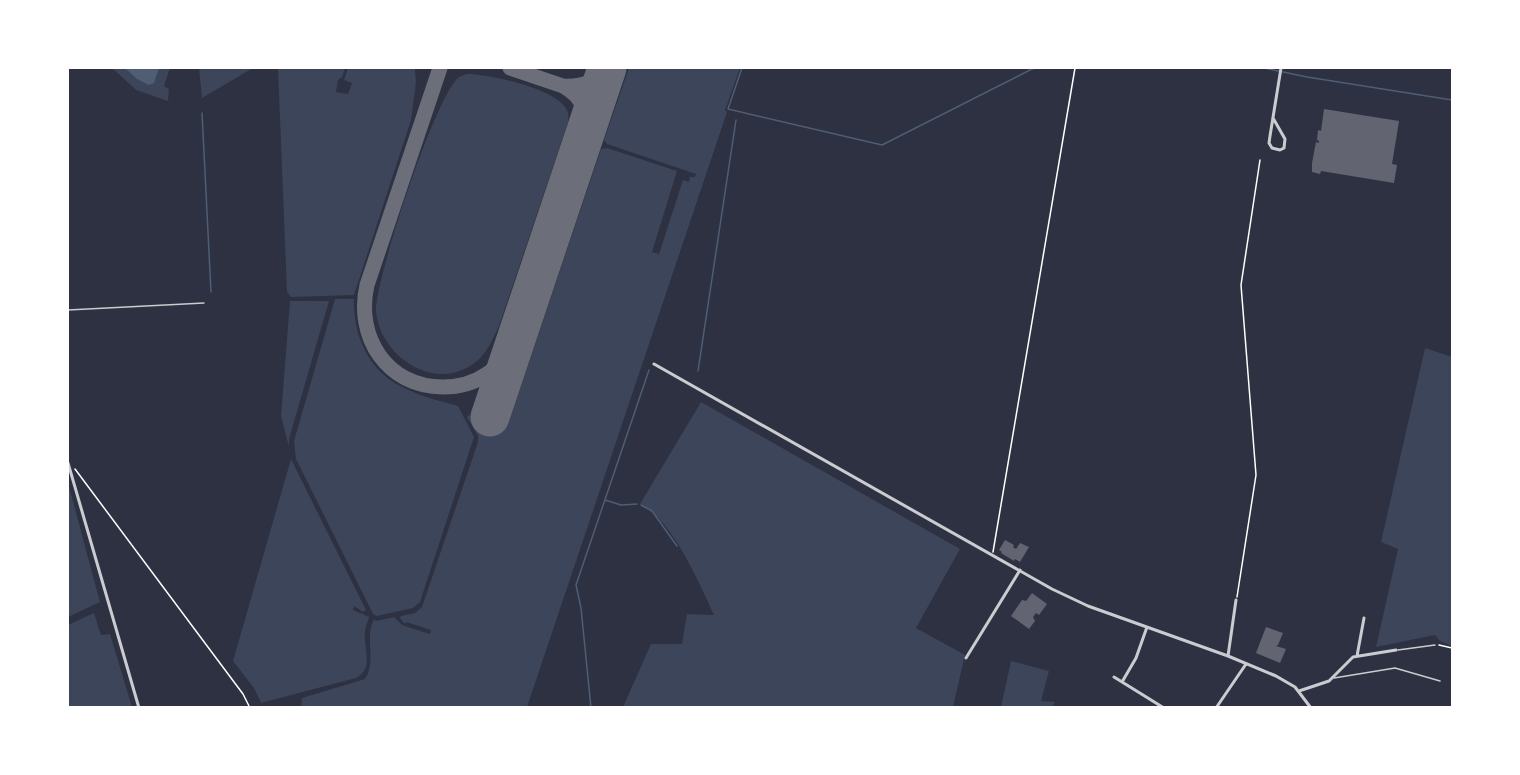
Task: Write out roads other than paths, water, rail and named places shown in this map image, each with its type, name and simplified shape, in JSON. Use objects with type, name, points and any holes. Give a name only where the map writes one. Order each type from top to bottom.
[{"type":"street","points":[[1273,118],[1285,139],[1284,148],[1280,150],[1272,148],[1269,143],[1279,77],[1281,68]]},
{"type":"street","points":[[654,364],[1070,598],[1228,656],[1287,682],[1299,691],[1311,708]]},
{"type":"street","points":[[68,463],[140,708]]},
{"type":"street","points":[[966,658],[1020,570]]},
{"type":"street","points":[[1228,656],[1236,600]]},
{"type":"street","points":[[1357,656],[1364,618]]},
{"type":"street","points":[[1122,682],[1136,658],[1147,627]]},
{"type":"street","points":[[1299,691],[1329,681],[1349,660],[1357,656],[1396,650]]},
{"type":"street","points":[[1216,708],[1246,664]]},
{"type":"street","points":[[1114,677],[1164,708]]},
{"type":"lane","points":[[68,310],[204,303]]},
{"type":"lane","points":[[1396,650],[1435,645]]},
{"type":"lane","points":[[1333,678],[1395,668],[1440,681]]},
{"type":"waterway","points":[[742,68],[728,109],[882,145],[1034,68]]},
{"type":"waterway","points":[[1264,68],[1452,100]]},
{"type":"waterway","points":[[202,113],[211,292]]},
{"type":"waterway","points":[[698,371],[736,120]]},
{"type":"waterway","points":[[591,708],[581,608],[576,585],[649,370]]},
{"type":"waterway","points":[[605,500],[621,505],[637,504]]},
{"type":"waterway","points":[[641,505],[652,511],[677,546]]}]
